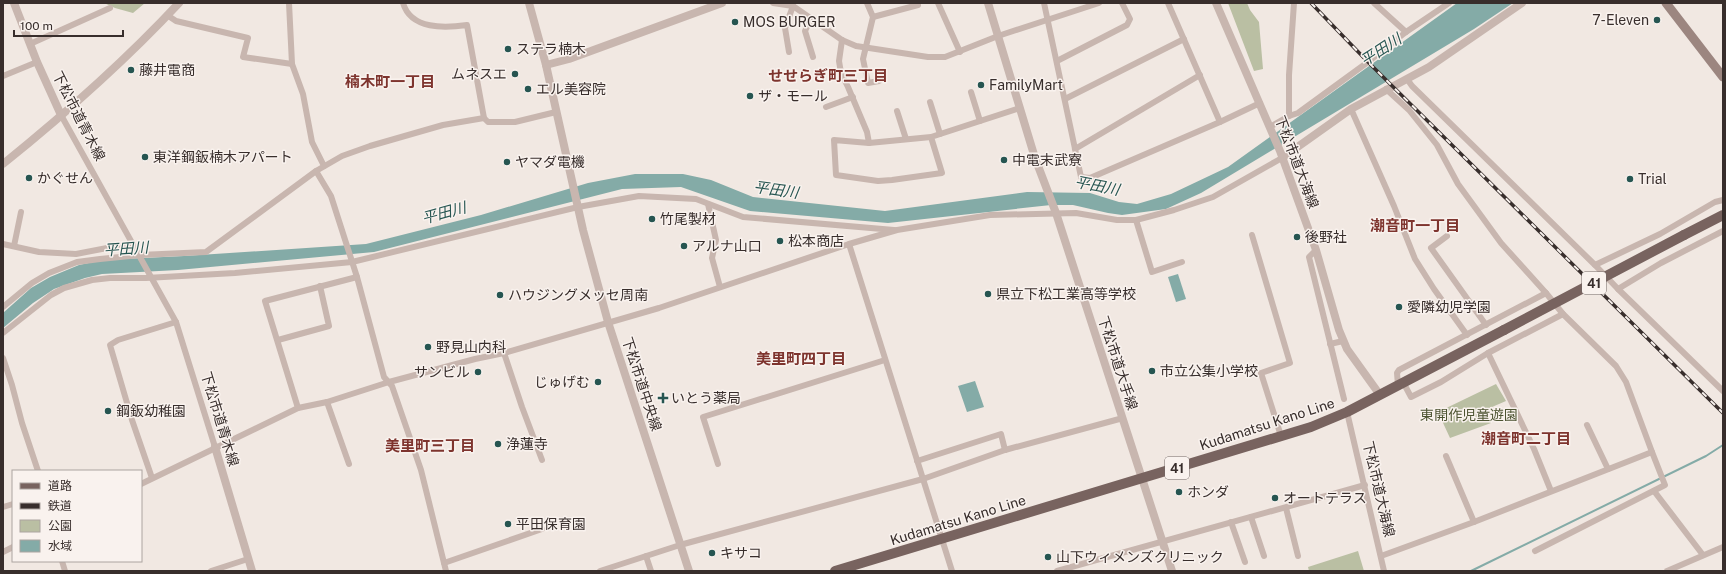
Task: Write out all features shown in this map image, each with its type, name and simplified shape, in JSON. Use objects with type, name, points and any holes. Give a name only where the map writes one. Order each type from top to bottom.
[{"type":"main road","points":[[1666,3],[1723,77]]},
{"type":"main road","name":"Kudamatsu Kano Line","points":[[835,571],[1311,427],[1347,412],[1723,215]]},
{"type":"street","name":"下松市道青木線","points":[[14,3],[37,62],[61,115],[141,256],[176,322],[252,571]]},
{"type":"street","points":[[3,164],[61,115],[146,38],[179,3]]},
{"type":"street","points":[[289,3],[292,64],[303,94],[312,142],[324,166]]},
{"type":"street","points":[[403,3],[409,15],[413,19],[426,25],[440,27],[467,25],[484,118],[488,122],[515,122],[556,112],[546,65],[528,3]]},
{"type":"street","points":[[773,3],[785,6],[792,4]]},
{"type":"street","points":[[867,3],[873,17],[863,59],[868,83],[879,81]]},
{"type":"street","points":[[938,3],[960,52]]},
{"type":"street","name":"下松市道大手線","points":[[988,3],[1035,158],[1055,210],[1172,571]]},
{"type":"street","points":[[1044,3],[1081,177],[1090,178],[1220,122],[1260,103]]},
{"type":"street","points":[[792,4],[842,40],[865,48],[928,57],[945,57],[998,36],[1099,3]]},
{"type":"street","points":[[1057,61],[1127,25],[1130,19],[1122,3]]},
{"type":"street","points":[[1168,3],[1220,122]]},
{"type":"street","name":"下松市道大海線","points":[[1216,3],[1281,154],[1316,250],[1343,341],[1358,367],[1380,395]]},
{"type":"street","name":"下松市道大海線","points":[[1289,116],[1289,75],[1294,3]]},
{"type":"street","points":[[1374,3],[1406,32]]},
{"type":"street","points":[[1270,127],[1289,116],[1298,113],[1406,32],[1449,3]]},
{"type":"street","points":[[142,483],[298,408],[327,402],[388,382],[475,359],[504,353],[659,308],[849,244],[897,230],[990,215],[1055,210],[1117,220],[1136,220],[1174,210],[1213,197],[1352,109],[1386,89],[1429,67],[1522,3]]},
{"type":"street","points":[[546,65],[569,59],[718,4]]},
{"type":"street","points":[[789,52],[785,28],[792,4]]},
{"type":"street","points":[[873,17],[918,5]]},
{"type":"street","points":[[30,44],[110,8]]},
{"type":"street","points":[[167,15],[176,21],[248,38],[243,57],[292,64]]},
{"type":"street","points":[[811,18],[805,31],[812,57]]},
{"type":"street","points":[[1065,99],[1184,39]]},
{"type":"street","points":[[842,40],[839,61],[841,73],[853,97],[867,132],[869,143]]},
{"type":"street","points":[[3,76],[37,62]]},
{"type":"street","points":[[1075,149],[1200,75]]},
{"type":"street","points":[[1407,79],[1412,86],[1723,391]]},
{"type":"street","points":[[1386,89],[1409,110],[1437,145],[1458,184],[1501,242],[1563,314],[1616,366],[1626,382],[1665,485],[1534,551]]},
{"type":"street","points":[[971,92],[980,121]]},
{"type":"street","points":[[826,107],[853,97]]},
{"type":"street","points":[[930,102],[940,134]]},
{"type":"street","points":[[931,137],[942,173],[878,181],[836,176],[834,140],[869,143],[931,137],[1020,108]]},
{"type":"street","points":[[1352,109],[1394,206],[1414,259],[1467,335]]},
{"type":"street","points":[[896,111],[906,139]]},
{"type":"street","name":"下松市道中央線","points":[[556,112],[577,204],[608,322],[689,571]]},
{"type":"street","points":[[3,307],[32,283],[49,273],[78,262],[100,259],[206,252],[316,171],[342,156],[370,146],[443,125],[484,118]]},
{"type":"street","points":[[316,171],[331,196],[357,277],[384,377],[392,386],[421,470],[446,571]]},
{"type":"street","points":[[3,333],[51,295],[64,288],[92,280],[235,273],[351,261],[577,204],[639,196],[696,199],[743,217],[897,230]]},
{"type":"street","points":[[1595,265],[1660,234],[1715,202],[1723,200]]},
{"type":"street","points":[[708,204],[716,240],[712,258],[720,287]]},
{"type":"street","points":[[14,246],[21,212]]},
{"type":"street","points":[[1136,220],[1152,272],[1182,262]]},
{"type":"street","points":[[1618,289],[1661,263],[1723,231]]},
{"type":"street","points":[[1252,235],[1290,363],[1261,373],[1281,436]]},
{"type":"street","points":[[1447,236],[1431,248],[1486,325]]},
{"type":"street","points":[[3,244],[39,252],[76,254],[133,243]]},
{"type":"street","points":[[849,244],[952,571]]},
{"type":"street","points":[[1316,250],[1309,257],[1344,399]]},
{"type":"street","points":[[298,408],[265,301],[357,277]]},
{"type":"street","points":[[278,340],[329,326],[320,286]]},
{"type":"street","points":[[1546,293],[1399,370],[1397,373],[1401,384],[1411,397],[1441,382],[1488,353],[1563,314]]},
{"type":"street","points":[[152,478],[132,420],[110,345],[118,340],[176,322]]},
{"type":"street","points":[[1330,344],[1343,341]]},
{"type":"street","points":[[504,353],[542,460]]},
{"type":"street","points":[[1488,353],[1534,449],[1551,491]]},
{"type":"street","points":[[3,358],[38,470]]},
{"type":"street","points":[[718,464],[703,417],[886,360]]},
{"type":"street","points":[[327,402],[349,464]]},
{"type":"street","name":"下松市道大海線","points":[[1347,412],[1384,571]]},
{"type":"street","points":[[600,571],[680,545],[923,479],[1005,450],[1123,418]]},
{"type":"street","points":[[1587,425],[1608,469]]},
{"type":"street","points":[[917,461],[1000,434],[1005,450]]},
{"type":"street","points":[[1381,556],[1474,522],[1652,452]]},
{"type":"street","points":[[1446,456],[1474,522]]},
{"type":"street","points":[[1057,571],[1365,485]]},
{"type":"street","points":[[1654,491],[1703,555]]},
{"type":"street","points":[[1286,508],[1298,556]]},
{"type":"street","points":[[1251,517],[1264,556]]},
{"type":"street","points":[[1231,522],[1245,562]]},
{"type":"street","points":[[444,563],[542,529]]},
{"type":"street","points":[[1667,571],[1723,547]]},
{"type":"street","points":[[3,552],[12,548]]},
{"type":"street","points":[[646,556],[651,571]]},
{"type":"street","points":[[211,571],[248,559]]},
{"type":"green space","points":[[104,3],[145,3],[133,13]]},
{"type":"green space","points":[[1228,3],[1247,3],[1250,10],[1259,22],[1263,69],[1254,71]]},
{"type":"green space","name":"東開作児童遊園","points":[[1496,384],[1506,401],[1485,410],[1491,423],[1450,438],[1438,412]]},
{"type":"green space","points":[[1358,551],[1364,571],[1309,571],[1308,567]]},
{"type":"water","points":[[1457,3],[1513,3],[1474,29],[1201,193],[1166,209],[1122,215],[1073,205],[1051,205],[888,223],[750,211],[681,187],[622,189],[374,252],[178,270],[102,274],[85,278],[54,289],[33,303],[3,328],[3,313],[31,288],[50,277],[79,265],[103,260],[366,244],[481,215],[588,183],[635,174],[683,174],[711,180],[753,197],[885,211],[1027,192],[1090,193],[1119,202],[1137,204],[1171,194],[1228,167]]},
{"type":"water","points":[[1178,274],[1186,299],[1176,302],[1168,277]]},
{"type":"water","points":[[975,381],[984,407],[967,412],[958,386]]},
{"type":"waterway","points":[[1471,571],[1706,456],[1723,445]]},
{"type":"railway","points":[[1311,3],[1368,62],[1723,413]]},
{"type":"place","name":"7-Eleven","points":[[1657,20]]},
{"type":"place","name":"MOS BURGER","points":[[735,22]]},
{"type":"place","name":"ステラ楠木","points":[[508,49]]},
{"type":"place","name":"藤井電商","points":[[131,70]]},
{"type":"place","name":"ムネスエ","points":[[515,74]]},
{"type":"place","name":"FamilyMart","points":[[981,85]]},
{"type":"place","name":"エル美容院","points":[[528,89]]},
{"type":"place","name":"ザ・モール","points":[[750,96]]},
{"type":"place","name":"東洋鋼鈑楠木アパート","points":[[145,157]]},
{"type":"place","name":"中電末武寮","points":[[1004,160]]},
{"type":"place","name":"ヤマダ電機","points":[[507,162]]},
{"type":"place","name":"かぐせん","points":[[29,178]]},
{"type":"place","name":"Trial","points":[[1630,179]]},
{"type":"place","name":"竹尾製材","points":[[652,219]]},
{"type":"place","name":"後野社","points":[[1297,237]]},
{"type":"place","name":"松本商店","points":[[780,241]]},
{"type":"place","name":"アルナ山口","points":[[684,246]]},
{"type":"place","name":"県立下松工業高等学校","points":[[988,294]]},
{"type":"place","name":"ハウジングメッセ周南","points":[[500,295]]},
{"type":"place","name":"愛隣幼児学園","points":[[1399,307]]},
{"type":"place","name":"野見山内科","points":[[428,347]]},
{"type":"place","name":"市立公集小学校","points":[[1152,371]]},
{"type":"place","name":"サンビル","points":[[478,372]]},
{"type":"place","name":"じゅげむ","points":[[598,382]]},
{"type":"place","name":"いとう薬局","points":[[663,398]]},
{"type":"place","name":"鋼鈑幼稚園","points":[[108,411]]},
{"type":"place","name":"浄蓮寺","points":[[498,444]]},
{"type":"place","name":"ホンダ","points":[[1179,492]]},
{"type":"place","name":"オートテラス","points":[[1275,498]]},
{"type":"place","name":"平田保育園","points":[[508,524]]},
{"type":"place","name":"キサコ","points":[[712,553]]},
{"type":"place","name":"山下ウィメンズクリニック","points":[[1048,557]]},
{"type":"district","name":"せせらぎ町三丁目","points":[[828,76]]},
{"type":"district","name":"楠木町一丁目","points":[[390,82]]},
{"type":"district","name":"潮音町一丁目","points":[[1415,226]]},
{"type":"district","name":"美里町四丁目","points":[[801,359]]},
{"type":"district","name":"潮音町二丁目","points":[[1526,439]]},
{"type":"district","name":"美里町三丁目","points":[[430,446]]},
{"type":"water label","name":"平田川","points":[[1381,50]]},
{"type":"water label","name":"平田川","points":[[1097,186]]},
{"type":"water label","name":"平田川","points":[[776,190]]},
{"type":"water label","name":"平田川","points":[[444,213]]},
{"type":"water label","name":"平田川","points":[[126,249]]}]
